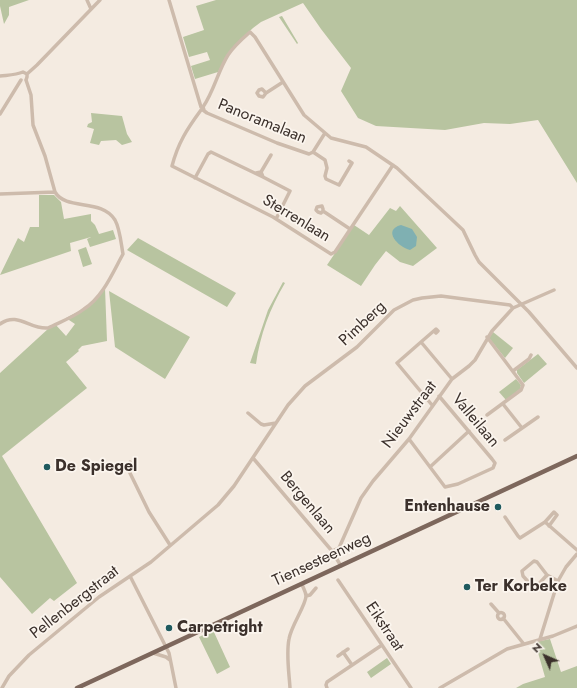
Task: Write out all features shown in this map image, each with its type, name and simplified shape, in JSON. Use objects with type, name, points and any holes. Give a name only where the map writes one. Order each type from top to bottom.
[{"type":"main road","name":"Tiensesteenweg","points":[[77,688],[577,456]]},
{"type":"street","points":[[88,0],[92,9]]},
{"type":"street","points":[[0,114],[23,80],[27,77],[27,74],[100,0]]},
{"type":"street","points":[[169,0],[202,109]]},
{"type":"street","points":[[202,109],[228,55],[233,48],[250,32],[255,36],[301,112],[334,139],[366,147],[393,165],[463,230],[479,262],[522,304],[577,368]]},
{"type":"street","points":[[0,76],[19,74],[23,72],[27,74]]},
{"type":"street","points":[[0,324],[7,320],[14,319],[42,328],[48,328],[84,310],[91,304],[106,284],[124,254],[114,218],[99,208],[65,201],[58,198],[45,156],[33,125],[32,98],[23,80],[19,78],[19,74]]},
{"type":"street","points":[[266,93],[283,82]]},
{"type":"street","name":"Panoramalaan","points":[[202,109],[207,113],[277,144],[311,154],[325,133]]},
{"type":"street","name":"Sterrenlaan","points":[[202,109],[179,144],[172,166],[276,219],[331,254],[335,252],[393,165]]},
{"type":"street","points":[[195,178],[208,154],[211,152],[256,173],[290,191],[276,219]]},
{"type":"street","points":[[313,152],[325,160],[327,168],[325,176],[326,179],[339,185],[352,163],[348,161]]},
{"type":"street","points":[[256,173],[261,172],[271,155]]},
{"type":"street","points":[[261,172],[263,177]]},
{"type":"street","points":[[0,194],[55,192]]},
{"type":"street","points":[[323,211],[350,229]]},
{"type":"street","name":"Nieuwstraat","points":[[332,551],[339,548],[350,520],[361,498],[373,481],[408,440],[452,379],[475,360],[487,337],[513,308],[554,290]]},
{"type":"street","name":"Pimberg","points":[[170,544],[209,514],[221,501],[253,458],[293,399],[305,386],[345,357],[390,313],[407,303],[422,298],[441,296],[510,305],[513,308]]},
{"type":"street","points":[[432,405],[397,363],[436,329],[438,331],[436,333],[434,331]]},
{"type":"street","points":[[487,337],[523,385],[521,390],[487,415]]},
{"type":"street","points":[[421,342],[452,379]]},
{"type":"street","points":[[513,371],[531,355]]},
{"type":"street","name":"Valleilaan","points":[[408,440],[430,466],[445,487],[449,487],[493,468],[494,463],[492,459],[439,396]]},
{"type":"street","points":[[503,404],[522,428]]},
{"type":"street","points":[[248,413],[261,424],[276,423]]},
{"type":"street","points":[[505,440],[538,417]]},
{"type":"street","points":[[430,466],[469,432]]},
{"type":"street","name":"Bergenlaan","points":[[253,458],[332,551],[341,566]]},
{"type":"street","points":[[130,462],[127,466],[149,512],[170,544]]},
{"type":"street","points":[[505,517],[520,538],[545,522],[552,513],[556,513],[556,518],[550,526]]},
{"type":"street","points":[[545,522],[577,550]]},
{"type":"street","name":"Pellenbergstraat","points":[[2,688],[9,676],[29,655],[99,597],[151,562],[170,544]]},
{"type":"street","points":[[540,639],[558,581],[566,567],[577,554]]},
{"type":"street","points":[[547,575],[536,587],[532,586],[523,576],[522,571],[534,561],[537,562],[547,575],[558,581]]},
{"type":"street","points":[[130,576],[166,647],[176,688]]},
{"type":"street","name":"Eikstraat","points":[[338,580],[411,688]]},
{"type":"street","points":[[290,688],[288,658],[289,639],[305,601],[306,596],[302,584]]},
{"type":"street","points":[[306,596],[310,595],[316,588]]},
{"type":"street","points":[[491,604],[499,613],[499,618],[503,618],[523,643]]},
{"type":"street","points":[[440,688],[502,651],[523,643],[558,634],[577,626]]},
{"type":"street","points":[[327,688],[327,682],[382,646]]},
{"type":"street","points":[[338,656],[348,649]]},
{"type":"street","points":[[344,652],[352,666]]},
{"type":"street","points":[[153,653],[166,657],[170,660]]},
{"type":"green space","points":[[0,0],[29,0],[9,7],[9,15],[4,24]]},
{"type":"green space","points":[[216,0],[577,0],[577,183],[538,120],[510,124],[484,123],[445,130],[376,126],[358,118],[341,91],[351,68],[303,3],[261,22],[232,48],[218,72],[195,79],[191,66],[210,60],[207,52],[189,57],[183,37],[204,30],[196,6]]},
{"type":"green space","points":[[282,16],[298,43],[297,44],[279,17]]},
{"type":"green space","points":[[91,113],[122,116],[127,134],[132,142],[122,145],[116,140],[101,141],[99,145],[90,143],[94,129],[87,127],[88,124],[92,122]]},
{"type":"green space","points":[[39,195],[54,195],[61,202],[64,219],[91,214],[91,221],[95,225],[99,234],[113,230],[116,239],[90,247],[87,239],[91,237],[70,243],[71,251],[0,275],[18,238],[24,242],[30,227],[39,227]]},
{"type":"green space","points":[[400,206],[437,248],[413,266],[400,262],[386,251],[361,286],[327,265],[354,225],[369,235],[390,208],[396,211]]},
{"type":"green space","points":[[138,238],[236,293],[227,307],[127,250]]},
{"type":"green space","points":[[86,247],[92,264],[83,267],[78,250]]},
{"type":"green space","points":[[283,282],[285,283],[270,312],[263,332],[256,364],[250,363],[268,310]]},
{"type":"green space","points":[[105,288],[107,341],[82,346],[78,350],[79,351],[66,362],[87,388],[2,456],[77,583],[54,601],[50,598],[32,614],[0,577],[0,373],[55,324],[66,336],[75,324],[66,318],[91,305]]},
{"type":"green space","points":[[109,291],[190,337],[165,379],[115,347]]},
{"type":"green space","points":[[493,332],[513,348],[505,358],[489,338]]},
{"type":"green space","points":[[538,354],[547,364],[524,383],[517,373],[517,370]]},
{"type":"green space","points":[[516,379],[521,385],[520,389],[506,400],[499,392]]},
{"type":"green space","points":[[213,630],[230,667],[217,674],[199,637]]},
{"type":"green space","points":[[550,639],[561,672],[577,666],[577,688],[516,688],[523,684],[545,677],[535,642]]},
{"type":"green space","points":[[387,658],[391,664],[371,678],[367,672]]},
{"type":"water","points":[[401,225],[412,229],[417,237],[416,246],[410,250],[401,246],[392,234],[395,227]]},
{"type":"place","name":"De Spiegel","points":[[47,467]]},
{"type":"place","name":"Entenhause","points":[[498,507]]},
{"type":"place","name":"Ter Korbeke","points":[[467,587]]},
{"type":"place","name":"Carpetright","points":[[169,628]]}]
